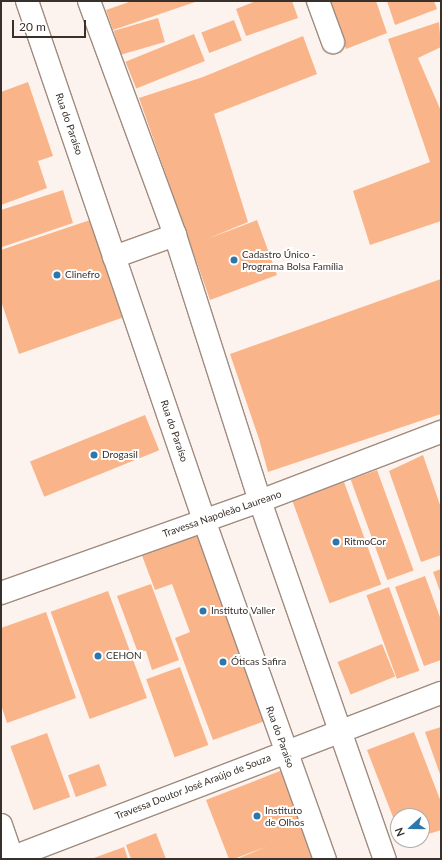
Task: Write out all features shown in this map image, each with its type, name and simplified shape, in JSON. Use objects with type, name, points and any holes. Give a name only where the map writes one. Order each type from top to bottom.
[{"type":"street","name":"Rua do Paraíso","points":[[27,1],[204,520],[285,752],[325,859]]},
{"type":"street","points":[[89,1],[175,235],[260,501],[385,859]]},
{"type":"street","points":[[318,1],[333,42]]},
{"type":"street","points":[[114,257],[175,235]]},
{"type":"street","name":"Travessa Napoleão Laureano","points":[[1,592],[260,501],[441,432]]},
{"type":"street","name":"Travessa Doutor José Araújo de Souza","points":[[11,858],[441,693]]},
{"type":"street","points":[[1,825],[11,858]]},
{"type":"building","points":[[132,1],[198,1],[113,30],[106,10]]},
{"type":"building","points":[[256,1],[292,1],[298,18],[246,36],[236,9]]},
{"type":"building","points":[[328,1],[376,1],[387,33],[346,49]]},
{"type":"building","points":[[387,1],[434,1],[437,9],[395,25]]},
{"type":"building","points":[[158,18],[165,42],[121,55],[114,31]]},
{"type":"building","points":[[234,20],[242,41],[209,53],[201,33]]},
{"type":"building","points":[[439,22],[441,47],[418,58],[441,111],[441,221],[370,245],[353,191],[430,162],[388,39]]},
{"type":"building","points":[[194,34],[205,61],[136,89],[125,62]]},
{"type":"building","points":[[303,36],[317,74],[214,114],[248,222],[207,239],[257,220],[277,275],[210,300],[139,98],[203,77]]},
{"type":"building","points":[[28,82],[53,156],[38,161],[47,188],[1,205],[1,92]]},
{"type":"building","points":[[63,190],[73,223],[2,247],[1,210]]},
{"type":"building","name":"Clinefro","points":[[93,219],[127,316],[19,354],[1,301],[1,250]]},
{"type":"building","points":[[441,279],[441,414],[268,472],[259,439],[230,354]]},
{"type":"building","name":"Drogasil","points":[[145,415],[159,450],[44,497],[30,461]]},
{"type":"building","points":[[423,455],[441,508],[441,555],[421,562],[389,471]]},
{"type":"building","points":[[377,470],[414,571],[387,580],[351,480]]},
{"type":"building","name":"RitmoCor","points":[[344,482],[381,584],[330,603],[292,501]]},
{"type":"building","points":[[197,533],[265,721],[213,740],[175,638],[190,632],[172,584],[155,590],[141,553]]},
{"type":"building","points":[[441,569],[441,594],[433,572]]},
{"type":"building","points":[[425,576],[441,620],[441,660],[424,666],[395,587]]},
{"type":"building","points":[[151,584],[179,660],[152,670],[146,651],[137,650],[117,596]]},
{"type":"building","points":[[389,587],[419,671],[397,679],[366,595]]},
{"type":"building","name":"CEHON","points":[[108,591],[147,698],[90,719],[51,612]]},
{"type":"building","points":[[46,612],[76,698],[7,723],[1,705],[1,628]]},
{"type":"building","points":[[382,644],[395,676],[351,694],[337,662]]},
{"type":"building","points":[[180,667],[208,745],[175,757],[146,679]]},
{"type":"building","points":[[441,727],[441,777],[425,732]]},
{"type":"building","points":[[414,732],[441,802],[441,830],[430,833],[430,808],[390,808],[390,809],[367,750]]},
{"type":"building","points":[[47,733],[70,797],[34,810],[10,746]]},
{"type":"building","points":[[99,764],[107,786],[76,797],[68,775]]},
{"type":"building","name":"Instituto de Olhos","points":[[285,769],[318,859],[237,859],[268,846],[234,859],[229,859],[206,800]]},
{"type":"building","points":[[156,833],[166,859],[131,859],[126,845]]},
{"type":"building","points":[[124,847],[128,859],[91,859]]},
{"type":"place","name":"Cadastro Único - Programa Bolsa Família","points":[[234,260]]},
{"type":"place","name":"Clinefro","points":[[57,275]]},
{"type":"place","name":"Drogasil","points":[[94,455]]},
{"type":"place","name":"RitmoCor","points":[[336,542]]},
{"type":"place","name":"Instituto Valler","points":[[203,611]]},
{"type":"place","name":"CEHON","points":[[98,656]]},
{"type":"place","name":"Óticas Safira","points":[[223,662]]},
{"type":"place","name":"Instituto de Olhos","points":[[257,816]]}]
